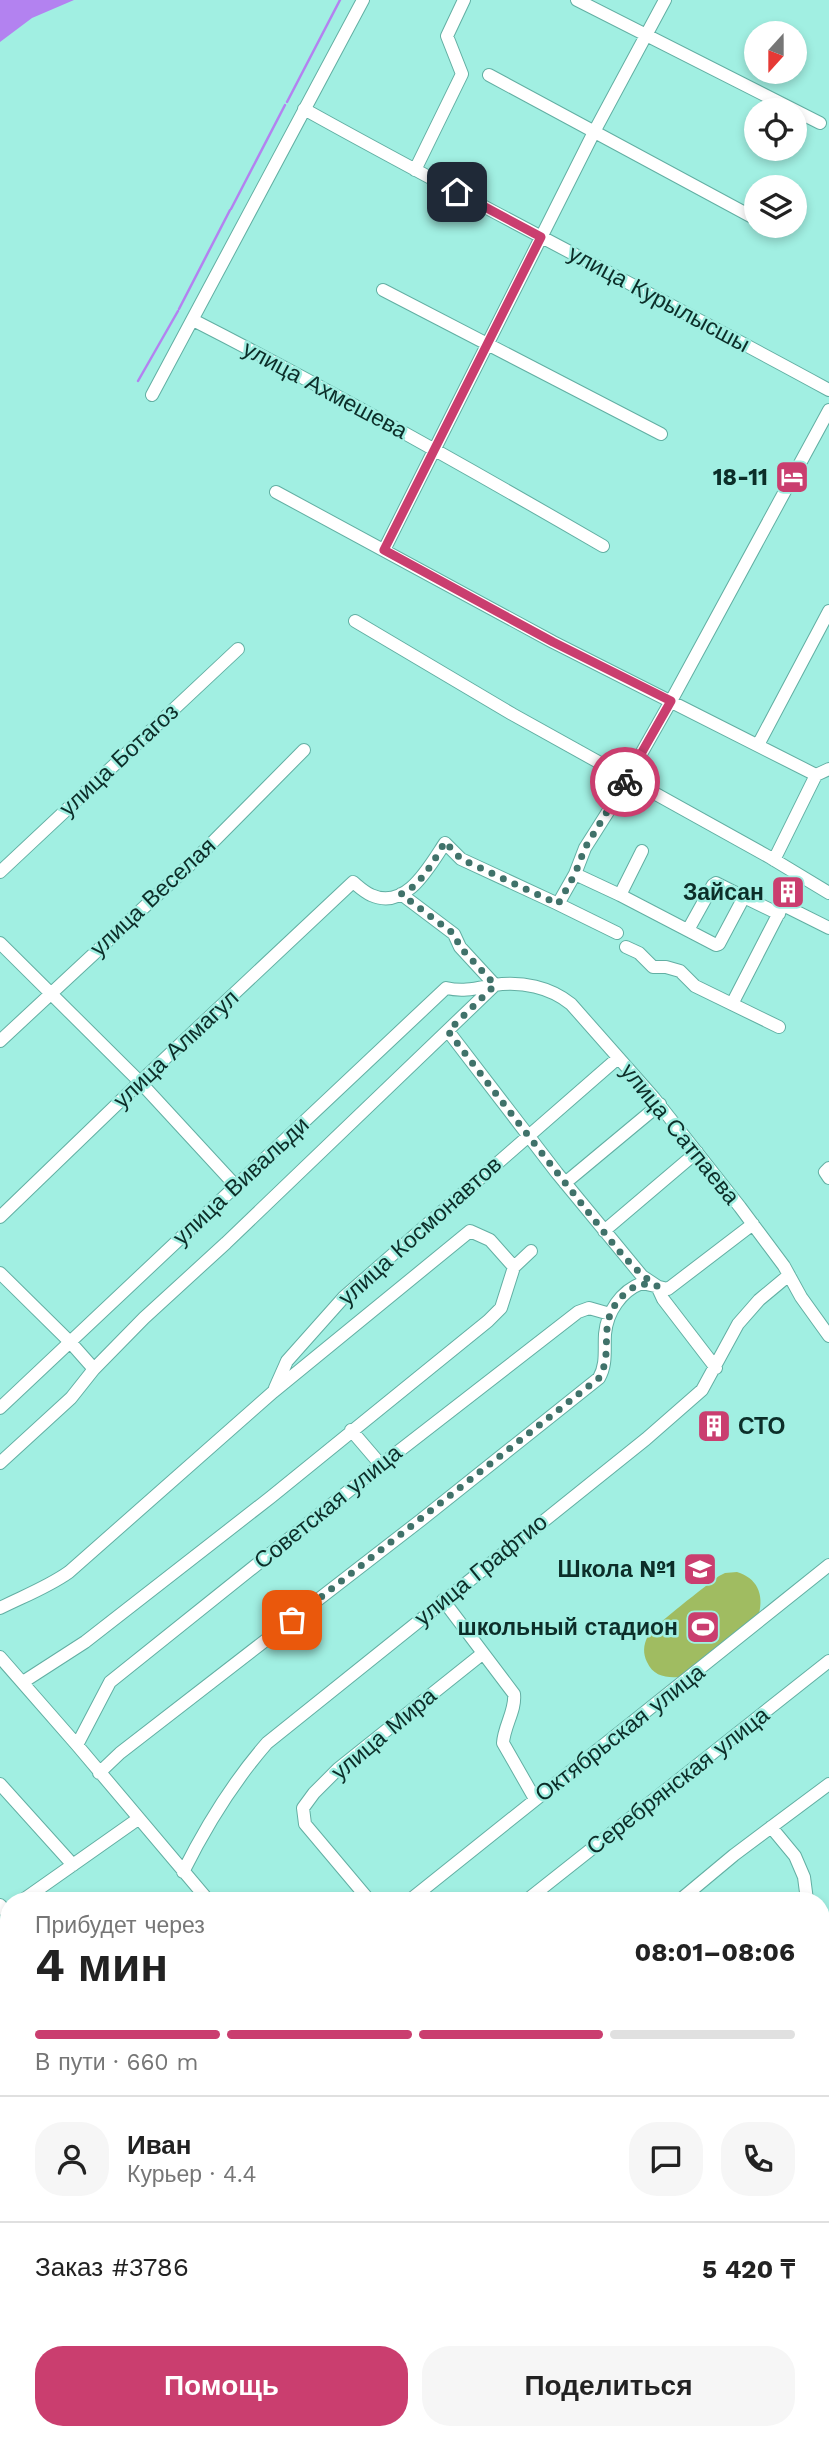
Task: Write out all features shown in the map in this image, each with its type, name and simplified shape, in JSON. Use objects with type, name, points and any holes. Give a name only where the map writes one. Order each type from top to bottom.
[{"type":"street","points":[[152,395],[363,0]]},
{"type":"street","points":[[415,170],[462,74],[447,36],[464,0]]},
{"type":"street","points":[[577,0],[820,123]]},
{"type":"street","points":[[384,550],[594,132],[665,0]]},
{"type":"street","points":[[489,75],[744,213]]},
{"type":"street","name":"улица Курылысшы","points":[[304,109],[829,390]]},
{"type":"street","points":[[383,290],[661,434]]},
{"type":"street","name":"улица Ахмешева","points":[[192,320],[309,379],[603,546]]},
{"type":"street","points":[[558,904],[575,874],[585,848],[671,701],[829,410]]},
{"type":"street","points":[[276,492],[553,642],[816,775]]},
{"type":"street","points":[[758,746],[829,611]]},
{"type":"street","points":[[355,621],[512,714],[829,893]]},
{"type":"street","name":"улица Ботагоз","points":[[0,872],[238,649]]},
{"type":"street","name":"улица Веселая","points":[[0,1041],[196,859],[304,750]]},
{"type":"street","points":[[774,860],[816,775],[829,769]]},
{"type":"street","points":[[401,894],[408,892],[427,870],[445,842],[461,859],[617,933]]},
{"type":"street","points":[[620,895],[642,851]]},
{"type":"street","points":[[575,874],[716,945],[744,897]]},
{"type":"street","name":"улица Алмагул","points":[[0,1217],[353,882],[369,895],[384,899],[401,894]]},
{"type":"street","points":[[688,930],[716,883],[779,914]]},
{"type":"street","points":[[0,1463],[71,1398],[93,1369],[144,1318],[495,985],[460,947],[454,934],[401,894]]},
{"type":"street","points":[[732,1004],[783,905],[829,928]]},
{"type":"street","points":[[0,943],[140,1082],[235,1185]]},
{"type":"street","points":[[626,947],[639,953],[653,967],[680,971],[695,986],[779,1027]]},
{"type":"street","name":"улица Сатпаева","points":[[495,985],[518,983],[558,993],[571,1004],[660,1104],[753,1224],[829,1336]]},
{"type":"street","name":"улица Вивальди","points":[[0,1408],[446,988],[465,991],[495,985]]},
{"type":"street","points":[[448,1031],[604,1231],[642,1276],[657,1286],[663,1299],[716,1367]]},
{"type":"street","name":"улица Космонавтов","points":[[273,1392],[287,1361],[344,1297],[618,1058]]},
{"type":"street","points":[[565,1183],[660,1104]]},
{"type":"street","points":[[604,1231],[697,1152]]},
{"type":"street","points":[[829,1168],[825,1172],[829,1178]]},
{"type":"street","points":[[99,1773],[120,1753],[599,1378],[605,1366],[605,1335],[610,1314],[621,1297],[642,1283],[668,1289],[753,1224]]},
{"type":"street","name":"улица Космонавтов","points":[[0,1608],[32,1591],[48,1587],[69,1572],[273,1392],[470,1231],[490,1240],[514,1268]]},
{"type":"street","points":[[23,1682],[85,1642],[271,1497],[488,1321],[505,1301],[514,1268],[531,1251]]},
{"type":"street","points":[[0,1273],[71,1343],[93,1369]]},
{"type":"street","name":"улица Графтио","points":[[183,1872],[206,1825],[247,1766],[267,1743],[646,1439],[702,1390],[738,1324],[759,1300],[789,1275]]},
{"type":"street","name":"Советская улица","points":[[77,1745],[110,1682],[380,1465],[578,1312],[589,1308],[610,1314]]},
{"type":"street","points":[[351,1430],[380,1465]]},
{"type":"street","name":"Октябрьская улица","points":[[420,1892],[829,1565]]},
{"type":"street","points":[[443,1600],[514,1694],[515,1700],[503,1732],[503,1743],[535,1800]]},
{"type":"street","name":"улица Мира","points":[[362,1892],[304,1824],[303,1808],[338,1769],[482,1654]]},
{"type":"street","points":[[0,1657],[201,1892]]},
{"type":"street","name":"Серебрянская улица","points":[[537,1892],[829,1661]]},
{"type":"street","points":[[0,1784],[73,1865]]},
{"type":"street","points":[[690,1892],[829,1784]]},
{"type":"street","points":[[34,1892],[138,1819]]},
{"type":"street","points":[[771,1827],[796,1856],[804,1877],[806,1892]]},
{"type":"green space","name":"школьный стадион","points":[[737,1572],[750,1578],[757,1588],[760,1594],[759,1614],[679,1677],[656,1673],[646,1659],[644,1649],[652,1630],[719,1576]]},
{"type":"shaded area","points":[[0,0],[74,0],[32,18],[0,42]]},
{"type":"waterway","points":[[287,102],[340,0]]},
{"type":"waterway","points":[[231,209],[285,105]]},
{"type":"waterway","points":[[179,309],[230,210]]},
{"type":"waterway","points":[[138,381],[178,311]]},
{"type":"way so far","points":[[292,1620],[599,1378],[605,1366],[605,1335],[611,1311],[621,1297],[636,1286],[642,1283],[657,1286],[642,1276],[624,1255],[448,1031],[495,985],[460,947],[454,934],[401,894],[408,892],[427,870],[445,842],[461,859],[558,904],[575,874],[585,848],[625,782]]},
{"type":"place","name":"18-11","points":[[792,477]]},
{"type":"place","name":"Зайсан","points":[[788,892]]},
{"type":"place","name":"СТО","points":[[714,1426]]},
{"type":"place","name":"Школа №1","points":[[700,1569]]},
{"type":"place","name":"школьный стадион","points":[[703,1627]]},
{"type":"route","points":[[457,192],[541,237],[384,550],[553,642],[671,701],[625,782]]}]
